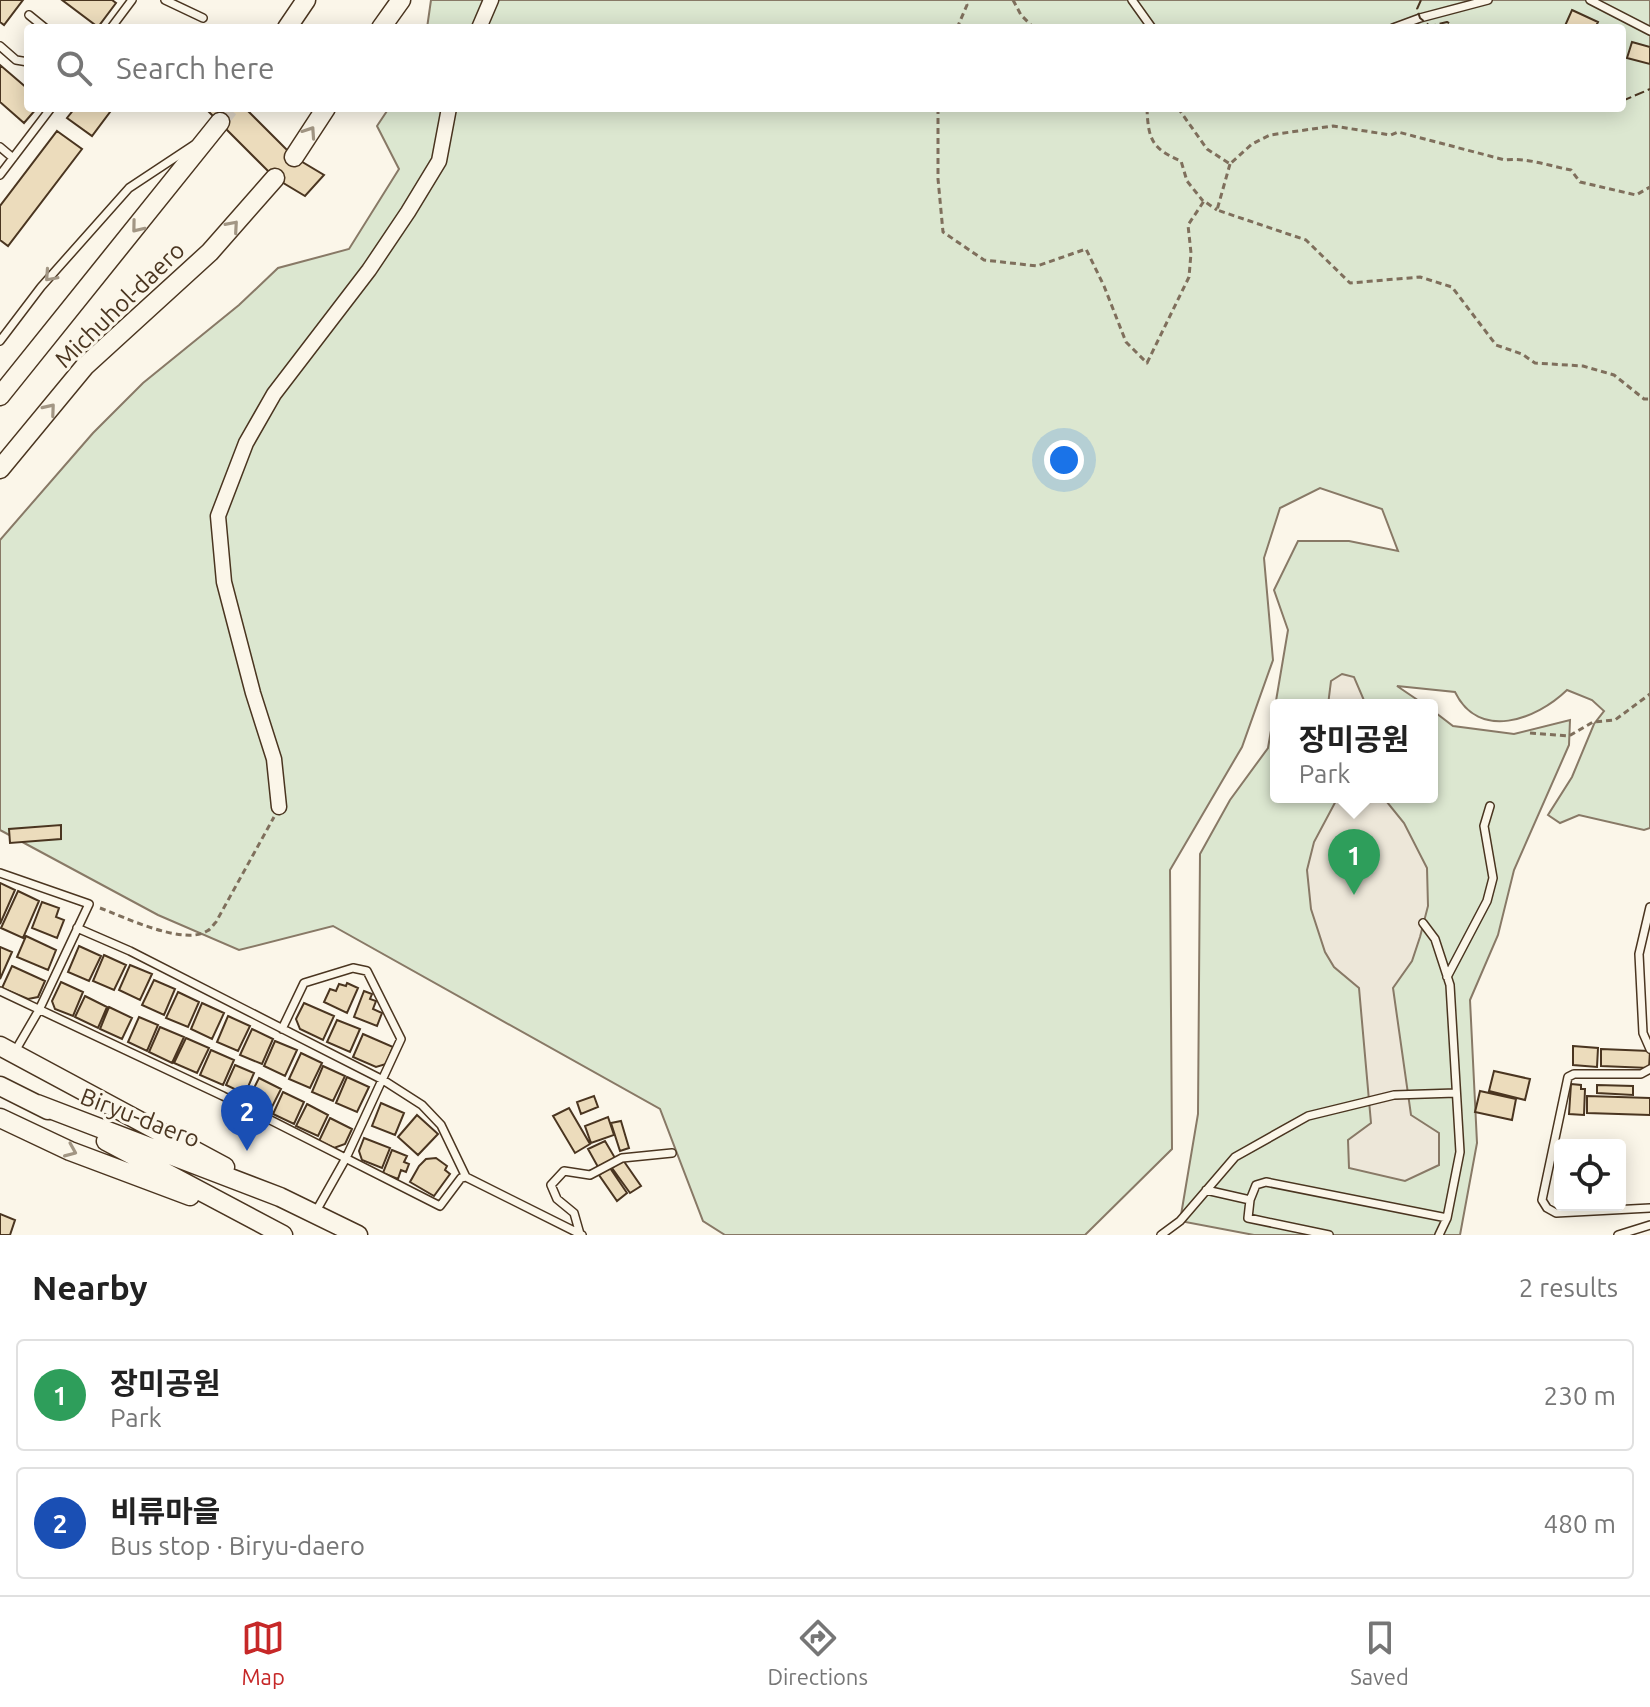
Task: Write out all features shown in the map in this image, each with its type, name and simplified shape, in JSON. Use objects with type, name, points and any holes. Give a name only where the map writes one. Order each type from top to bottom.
[{"type":"main road","points":[[290,24],[306,0]]},
{"type":"main road","points":[[384,24],[401,0]]},
{"type":"main road","points":[[294,157],[323,112]]},
{"type":"main road","name":"Michuhol-daero","points":[[0,396],[216,127]]},
{"type":"main road","name":"Michuhol-daero","points":[[0,469],[85,366],[210,252],[275,178]]},
{"type":"main road","points":[[7,1049],[280,1197]]},
{"type":"main road","name":"Biryu-daero","points":[[0,1086],[283,1235]]},
{"type":"main road","name":"Biryu-daero","points":[[37,1104],[280,1197],[358,1235]]},
{"type":"main road","points":[[0,1118],[70,1151],[260,1223]]},
{"type":"street","points":[[481,24],[491,0]]},
{"type":"street","points":[[279,807],[274,759],[224,582],[218,516],[246,443],[274,394],[369,270],[439,161],[448,112]]},
{"type":"lane","points":[[114,24],[132,0]]},
{"type":"lane","points":[[165,0],[203,18]]},
{"type":"lane","points":[[1132,0],[1149,24]]},
{"type":"lane","points":[[1404,24],[1488,0]]},
{"type":"lane","points":[[1590,0],[1650,31]]},
{"type":"lane","points":[[29,15],[40,24]]},
{"type":"lane","points":[[0,46],[16,60],[24,61]]},
{"type":"lane","points":[[0,175],[48,112]]},
{"type":"lane","points":[[0,341],[41,287],[129,188],[216,127]]},
{"type":"lane","points":[[0,147],[13,158]]},
{"type":"lane","points":[[1447,977],[1490,890],[1493,878],[1484,826],[1490,806]]},
{"type":"lane","points":[[0,873],[89,904],[39,1010],[7,1049]]},
{"type":"lane","points":[[1650,907],[1639,954],[1643,1033],[1650,1049]]},
{"type":"lane","points":[[1423,923],[1435,939],[1450,985],[1460,1152],[1447,1218],[1439,1235]]},
{"type":"lane","points":[[77,928],[130,951],[383,1080],[422,1105],[441,1125],[466,1177],[581,1234]]},
{"type":"lane","points":[[282,1029],[304,983],[353,968],[367,971],[401,1039],[346,1158],[314,1215]]},
{"type":"lane","points":[[0,991],[223,1096],[440,1206],[461,1178],[466,1177]]},
{"type":"lane","points":[[1650,1069],[1641,1074],[1574,1074],[1568,1077],[1542,1200],[1547,1208],[1556,1213],[1650,1208]]},
{"type":"lane","points":[[1161,1235],[1180,1221],[1235,1157],[1308,1116],[1394,1095],[1456,1093]]},
{"type":"lane","points":[[581,1234],[574,1213],[557,1199],[551,1185],[564,1171],[590,1175],[622,1158],[672,1153]]},
{"type":"lane","points":[[1329,1235],[1248,1218],[1256,1185],[1266,1182],[1447,1218]]},
{"type":"lane","points":[[1206,1190],[1250,1200]]},
{"type":"lane","points":[[1618,1235],[1650,1225]]},
{"type":"path","points":[[959,24],[967,5],[965,0]]},
{"type":"path","points":[[1013,0],[1030,24]]},
{"type":"path","points":[[938,112],[938,179],[943,232],[984,260],[1037,266],[1086,249],[1126,342],[1147,363],[1189,277],[1191,253],[1188,225],[1204,201]]},
{"type":"path","points":[[1147,112],[1148,131],[1161,153],[1181,161],[1187,181],[1204,201],[1217,210],[1306,240],[1350,283],[1420,277],[1452,287],[1496,345],[1522,354],[1535,363],[1583,366],[1614,375],[1644,399],[1650,399]]},
{"type":"path","points":[[1181,112],[1207,149],[1230,164]]},
{"type":"path","points":[[1217,210],[1230,164],[1252,144],[1270,135],[1333,126],[1391,135],[1398,132],[1505,160],[1519,158],[1571,170],[1580,182],[1636,195],[1650,187]]},
{"type":"path","points":[[1530,733],[1569,736],[1593,722],[1615,720],[1650,694]]},
{"type":"path","points":[[89,904],[171,933],[189,935],[206,932],[216,922],[279,807]]},
{"type":"green space","points":[[431,0],[1650,0],[1650,828],[1644,830],[1579,815],[1560,823],[1548,815],[1572,777],[1594,724],[1604,711],[1592,700],[1567,690],[1540,710],[1508,721],[1478,717],[1465,707],[1455,692],[1397,686],[1416,699],[1276,699],[1288,630],[1274,590],[1298,541],[1349,541],[1398,551],[1382,509],[1320,488],[1280,508],[1264,558],[1273,660],[1242,747],[1170,870],[1172,1149],[1085,1235],[725,1235],[703,1221],[660,1109],[333,926],[239,950],[158,915],[0,830],[0,540],[93,433],[143,383],[239,305],[278,268],[349,249],[399,169],[377,126],[386,112],[1626,112],[1626,24],[428,24]]},
{"type":"green space","points":[[1438,715],[1453,726],[1514,734],[1570,720],[1569,745],[1514,870],[1498,935],[1470,1000],[1477,1143],[1460,1235],[1254,1235],[1180,1221],[1198,1114],[1200,854],[1230,800],[1268,748],[1270,736],[1270,803],[1438,803]]},
{"type":"shaded area","points":[[1342,674],[1354,677],[1363,699],[1329,699],[1331,681]]},
{"type":"shaded area","points":[[1335,803],[1388,803],[1404,823],[1427,868],[1428,906],[1420,937],[1412,961],[1393,988],[1411,1115],[1439,1133],[1439,1165],[1405,1181],[1349,1168],[1348,1140],[1371,1123],[1359,988],[1334,967],[1325,952],[1311,909],[1307,870],[1314,842]]},
{"type":"building","points":[[0,0],[23,0],[4,25],[0,22]]},
{"type":"building","points":[[62,0],[112,0],[116,3],[100,24],[94,24]]},
{"type":"building","points":[[1572,10],[1598,22],[1597,24],[1566,24]]},
{"type":"building","points":[[1632,42],[1650,47],[1650,64],[1627,58]]},
{"type":"building","points":[[0,65],[24,86],[24,112],[34,112],[24,123],[0,102]]},
{"type":"building","points":[[72,112],[110,112],[92,136],[67,118]]},
{"type":"building","points":[[209,112],[249,112],[294,157],[324,175],[305,196],[275,178]]},
{"type":"building","points":[[57,131],[82,149],[8,246],[0,240],[0,206]]},
{"type":"building","points":[[61,825],[61,839],[10,843],[9,829]]},
{"type":"building","points":[[0,883],[15,890],[0,924]]},
{"type":"building","points":[[18,891],[39,901],[23,938],[1,928]]},
{"type":"building","points":[[42,902],[59,908],[56,917],[64,920],[57,938],[32,928]]},
{"type":"building","points":[[26,936],[56,950],[48,970],[17,957]]},
{"type":"building","points":[[79,946],[101,956],[89,981],[68,972]]},
{"type":"building","points":[[0,947],[12,952],[0,979]]},
{"type":"building","points":[[104,955],[126,965],[114,990],[93,981]]},
{"type":"building","points":[[130,965],[152,974],[140,1000],[119,990]]},
{"type":"building","points":[[12,966],[45,981],[38,997],[28,999],[2,988]]},
{"type":"building","points":[[154,980],[175,989],[164,1015],[142,1005]]},
{"type":"building","points":[[61,982],[83,992],[73,1016],[55,1009],[52,1001]]},
{"type":"building","points":[[347,983],[358,988],[347,1013],[324,1002],[330,989],[336,991],[339,984],[346,986]]},
{"type":"building","points":[[364,991],[372,994],[370,999],[376,1001],[373,1009],[382,1013],[377,1026],[354,1017]]},
{"type":"building","points":[[178,992],[199,1002],[188,1027],[166,1018]]},
{"type":"building","points":[[85,996],[107,1007],[98,1028],[75,1017]]},
{"type":"building","points":[[202,1003],[224,1013],[212,1039],[191,1029]]},
{"type":"building","points":[[304,1003],[334,1016],[323,1040],[300,1029],[296,1019]]},
{"type":"building","points":[[109,1007],[132,1018],[122,1039],[100,1029]]},
{"type":"building","points":[[228,1016],[250,1026],[238,1051],[217,1042]]},
{"type":"building","points":[[139,1017],[158,1025],[147,1051],[128,1042]]},
{"type":"building","points":[[337,1020],[360,1029],[350,1052],[327,1042]]},
{"type":"building","points":[[160,1027],[184,1037],[172,1063],[149,1052]]},
{"type":"building","points":[[252,1029],[273,1039],[262,1064],[240,1055]]},
{"type":"building","points":[[363,1034],[393,1047],[386,1064],[376,1067],[353,1057]]},
{"type":"building","points":[[186,1038],[209,1048],[197,1073],[174,1063]]},
{"type":"building","points":[[275,1041],[297,1050],[285,1076],[264,1066]]},
{"type":"building","points":[[1573,1046],[1598,1048],[1597,1067],[1573,1065]]},
{"type":"building","points":[[1601,1049],[1650,1051],[1649,1068],[1601,1066]]},
{"type":"building","points":[[211,1050],[234,1060],[223,1085],[200,1075]]},
{"type":"building","points":[[301,1053],[322,1063],[310,1088],[289,1079]]},
{"type":"building","points":[[235,1065],[254,1073],[245,1094],[226,1085]]},
{"type":"building","points":[[323,1066],[345,1076],[333,1101],[312,1092]]},
{"type":"building","points":[[1494,1071],[1530,1079],[1525,1100],[1489,1091]]},
{"type":"building","points":[[347,1077],[369,1087],[357,1112],[336,1103]]},
{"type":"building","points":[[259,1078],[281,1089],[270,1111],[248,1100]]},
{"type":"building","points":[[1571,1084],[1581,1085],[1581,1089],[1585,1089],[1584,1115],[1569,1114]]},
{"type":"building","points":[[1597,1085],[1633,1086],[1633,1095],[1597,1093]]},
{"type":"building","points":[[1480,1091],[1516,1099],[1512,1120],[1475,1112]]},
{"type":"building","points":[[283,1092],[304,1102],[294,1124],[273,1114]]},
{"type":"building","points":[[594,1096],[598,1107],[581,1114],[577,1102]]},
{"type":"building","points":[[1587,1096],[1650,1098],[1650,1115],[1587,1113]]},
{"type":"building","points":[[381,1103],[404,1113],[395,1135],[372,1126]]},
{"type":"building","points":[[307,1104],[328,1115],[318,1136],[296,1126]]},
{"type":"building","points":[[569,1108],[590,1144],[575,1153],[553,1116]]},
{"type":"building","points":[[417,1115],[438,1134],[418,1155],[398,1137]]},
{"type":"building","points":[[608,1117],[614,1135],[591,1143],[585,1126]]},
{"type":"building","points":[[330,1118],[352,1129],[345,1144],[334,1148],[319,1141]]},
{"type":"building","points":[[621,1121],[629,1148],[620,1151],[611,1123]]},
{"type":"building","points":[[364,1138],[390,1148],[382,1168],[362,1160],[359,1151]]},
{"type":"building","points":[[605,1141],[615,1158],[598,1167],[588,1149]]},
{"type":"building","points":[[392,1150],[407,1156],[404,1162],[409,1164],[406,1172],[401,1170],[398,1179],[383,1173]]},
{"type":"building","points":[[436,1158],[447,1166],[445,1170],[450,1174],[434,1196],[410,1182],[426,1159]]},
{"type":"building","points":[[623,1160],[641,1186],[630,1193],[612,1168]]},
{"type":"building","points":[[610,1168],[627,1193],[617,1201],[599,1175]]},
{"type":"building","points":[[0,1214],[15,1220],[10,1235],[0,1235]]},
{"type":"tunnel","points":[[220,122],[228,112]]},
{"type":"fence","points":[[1421,0],[1417,9],[1420,18],[1428,24]]},
{"type":"fence","points":[[1438,24],[1451,24]]},
{"type":"fence","points":[[1626,99],[1650,89]]},
{"type":"place","name":"장미공원","points":[[1354,895]]},
{"type":"place","name":"비류마을","points":[[247,1151]]}]
